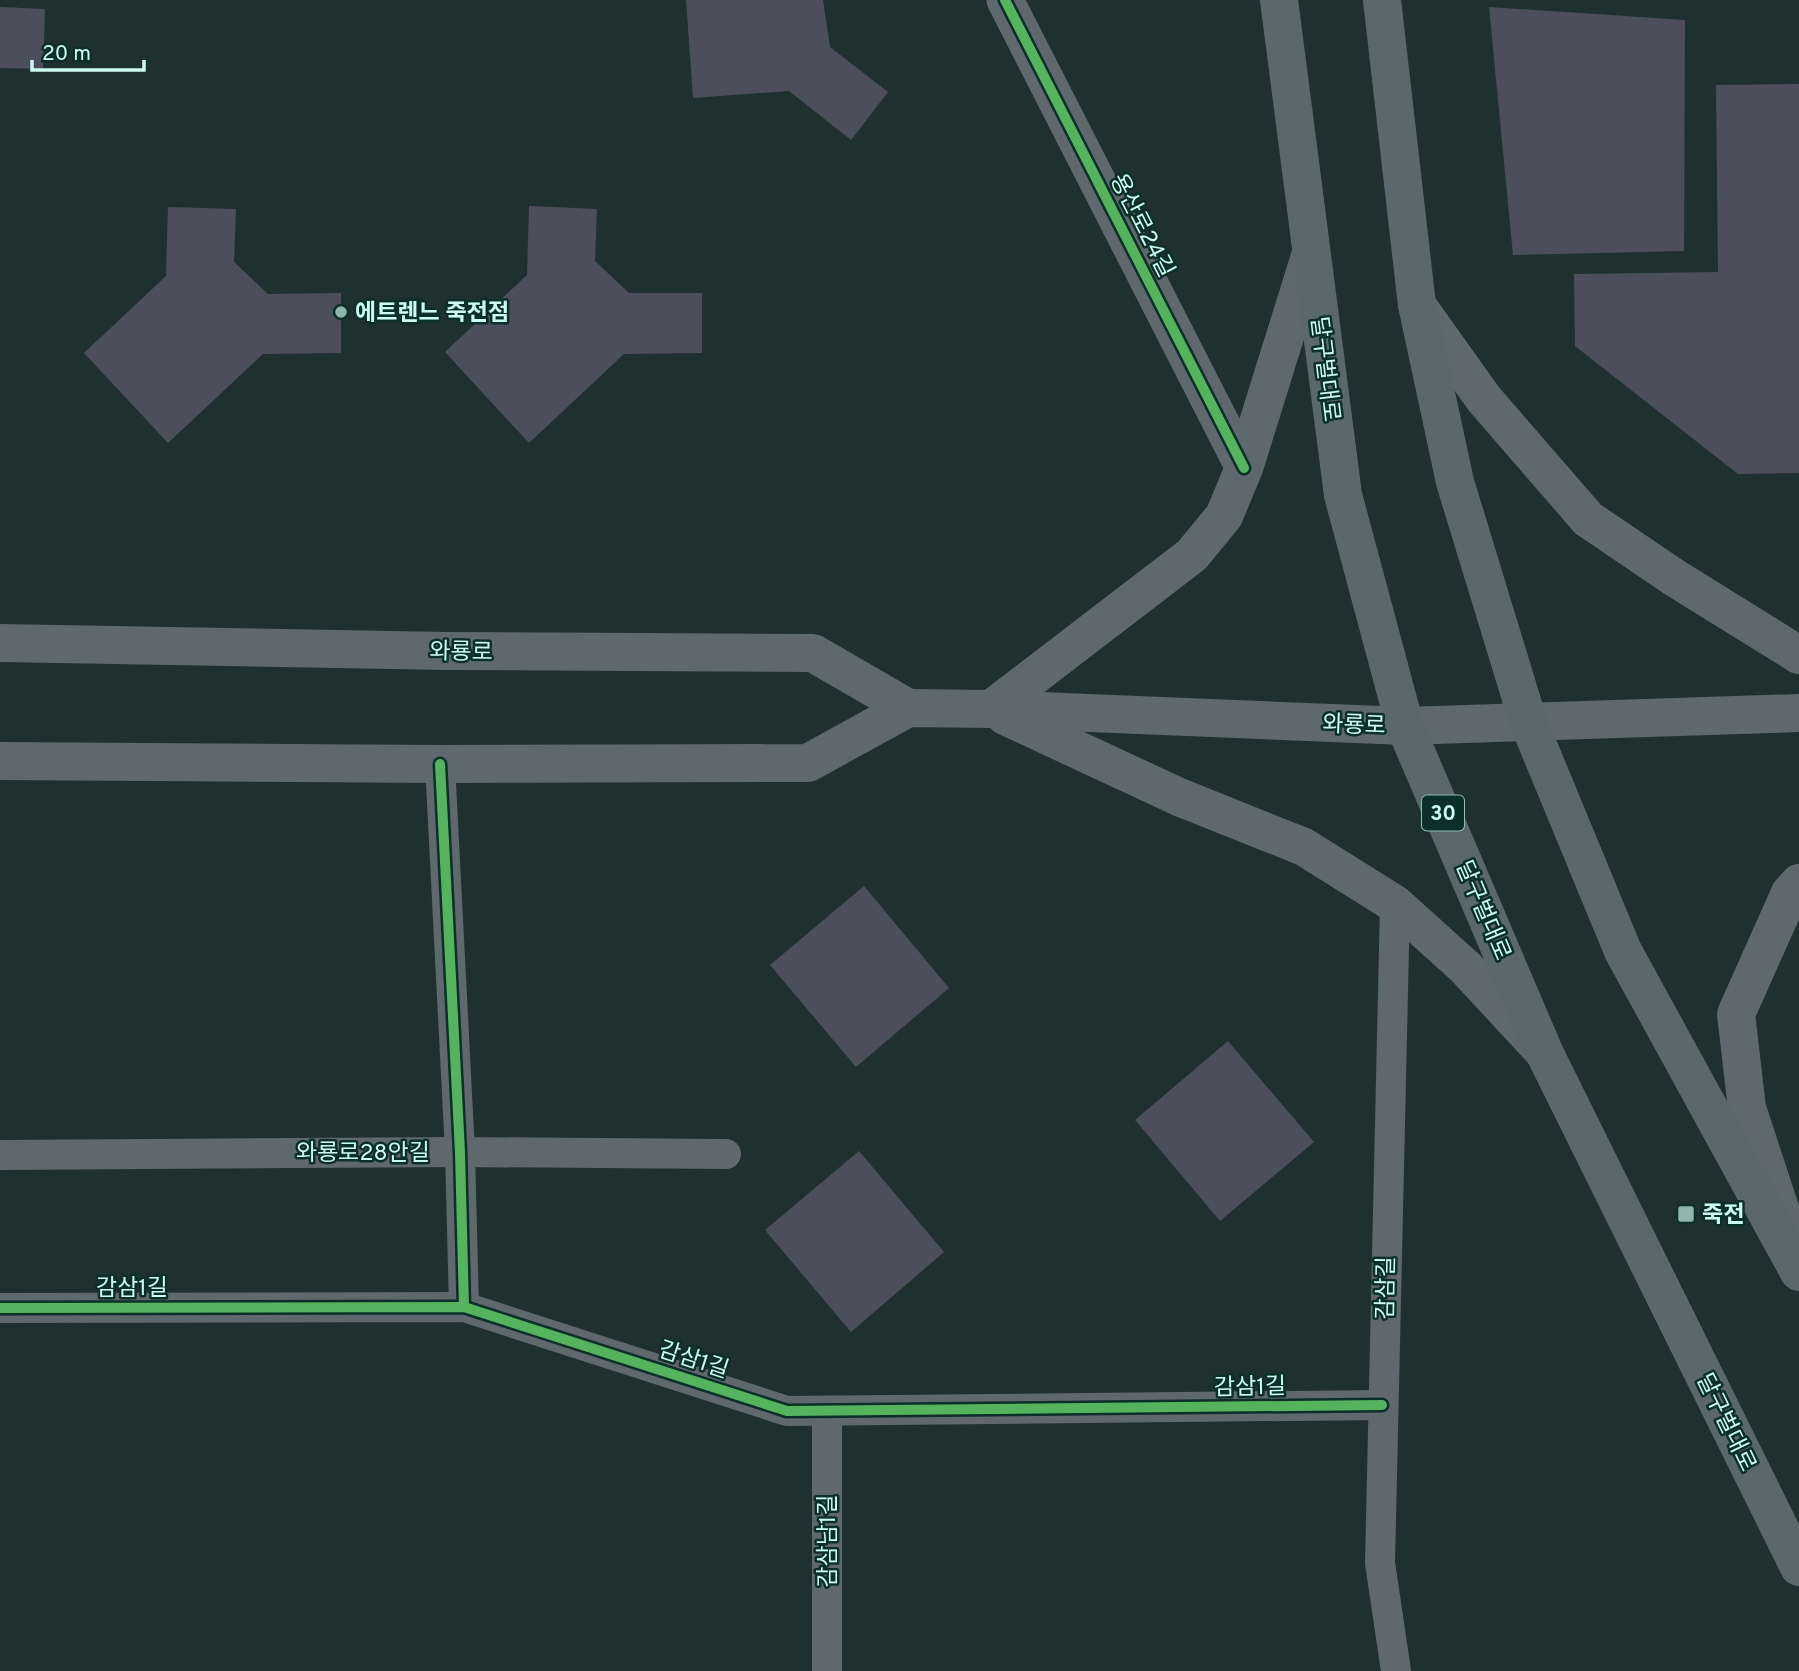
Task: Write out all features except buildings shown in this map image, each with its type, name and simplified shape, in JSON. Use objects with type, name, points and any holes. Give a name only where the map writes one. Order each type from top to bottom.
[{"type":"main road","name":"달구벌대로","points":[[1279,0],[1343,495],[1405,726],[1545,1054],[1799,1567]]},
{"type":"main road","points":[[1381,0],[1417,305],[1455,482],[1528,721],[1623,951],[1799,1270]]},
{"type":"main road","points":[[1311,253],[1244,468],[1224,516],[1192,555],[991,709],[1179,797],[1304,847],[1395,904],[1466,968],[1545,1054]]},
{"type":"main road","points":[[1417,305],[1484,398],[1588,519],[1675,578],[1799,655]]},
{"type":"main road","name":"와룡로","points":[[0,643],[460,651],[813,653],[908,708],[1405,726],[1799,713]]},
{"type":"main road","name":"와룡로","points":[[0,761],[808,763],[908,708]]},
{"type":"main road","points":[[1799,883],[1790,892],[1736,1014],[1747,1108],[1799,1270]]},
{"type":"street","name":"용산로24길","points":[[1004,0],[1244,468]]},
{"type":"street","points":[[440,764],[460,1152],[464,1307]]},
{"type":"street","name":"감삼길","points":[[1395,904],[1380,1563],[1396,1671]]},
{"type":"street","name":"와룡로28안길","points":[[0,1155],[460,1152],[726,1154]]},
{"type":"street","name":"감삼1길","points":[[0,1308],[464,1307],[787,1411],[1382,1405]]},
{"type":"street","name":"감삼남1길","points":[[827,1411],[827,1671]]},
{"type":"cycle path","points":[[1005,0],[1244,468]]},
{"type":"cycle path","points":[[440,764],[460,1152],[464,1307]]},
{"type":"cycle path","points":[[0,1308],[464,1307],[787,1411],[1382,1405]]},
{"type":"place","name":"에트렌느 죽전점","points":[[341,312]]},
{"type":"place","name":"죽전","points":[[1686,1214]]}]
